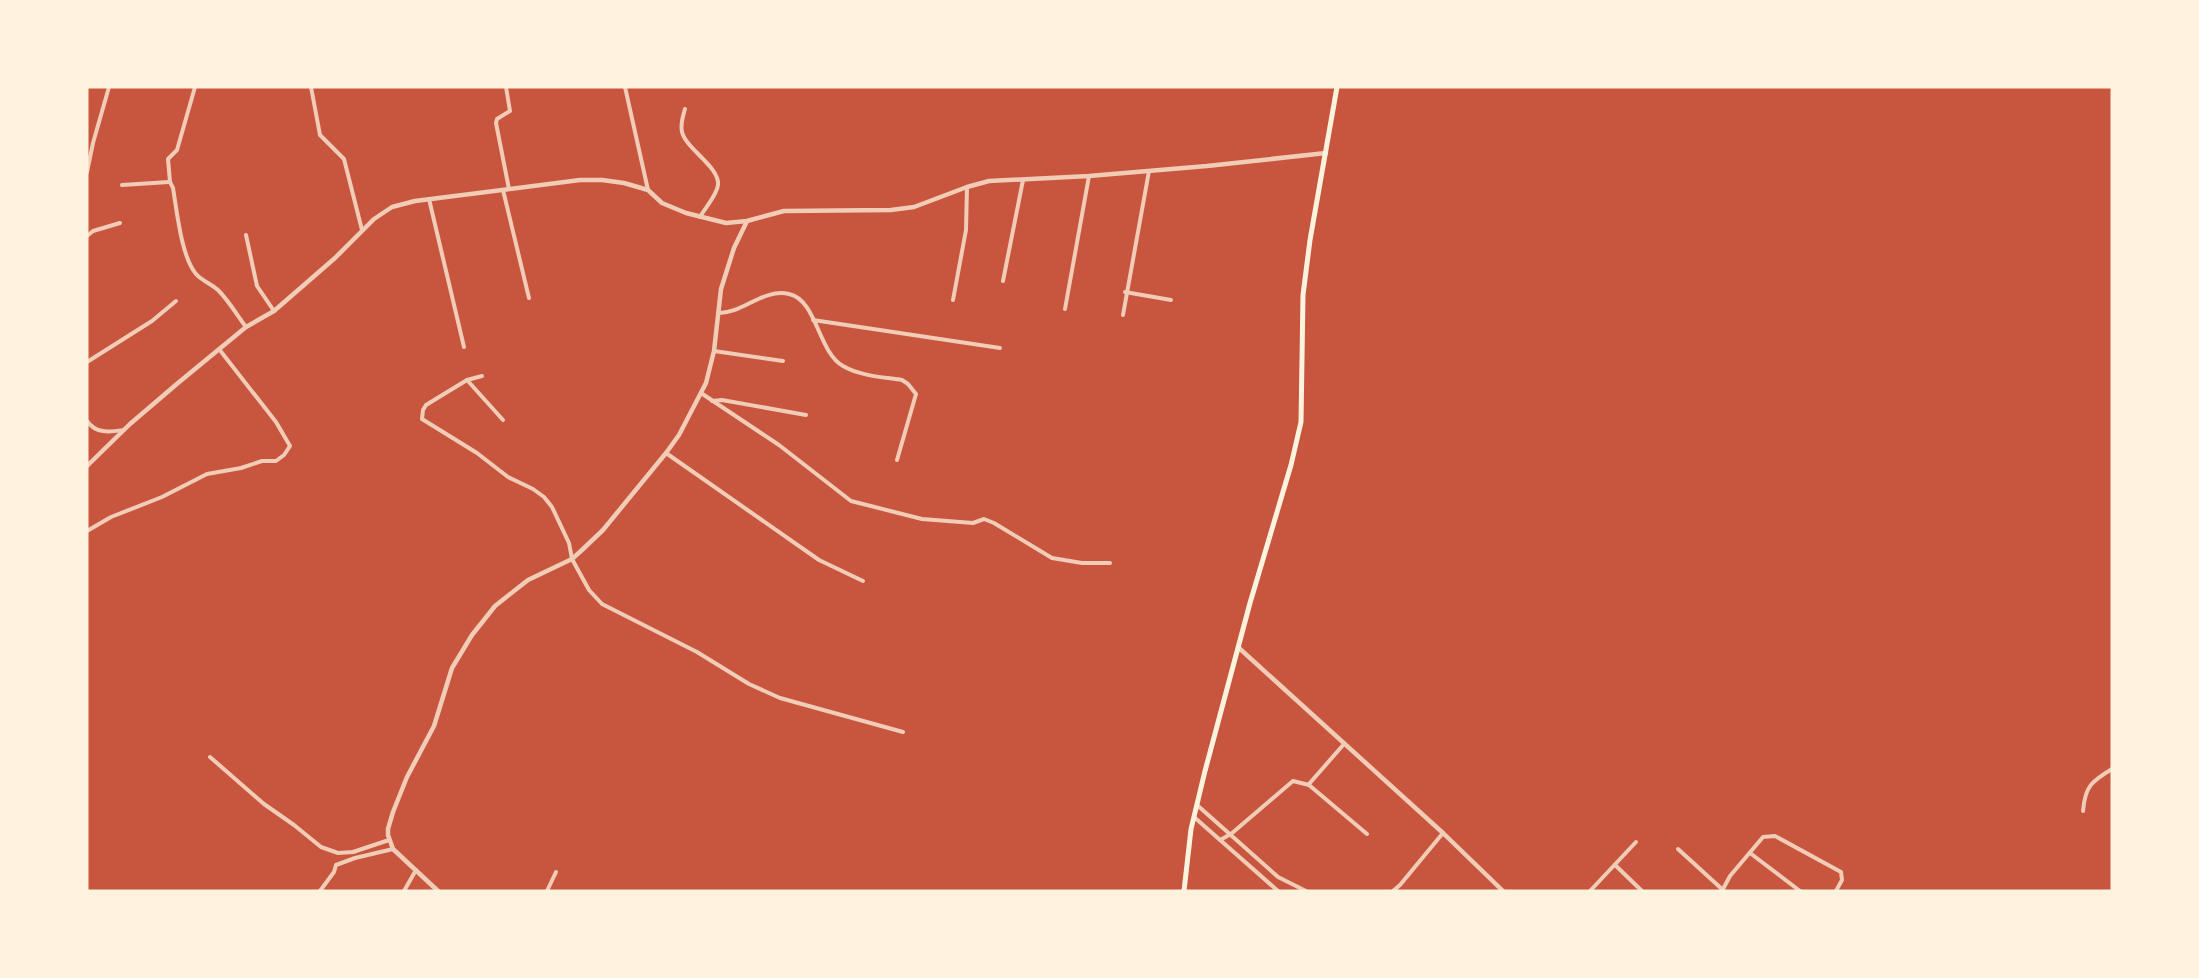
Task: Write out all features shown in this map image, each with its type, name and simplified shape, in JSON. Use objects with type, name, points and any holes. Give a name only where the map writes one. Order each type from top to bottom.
[{"type":"main road","points":[[1184,891],[1194,817],[1301,422],[1303,295],[1310,240],[1337,87]]},
{"type":"street","points":[[87,172],[110,87]]},
{"type":"street","points":[[195,87],[177,150],[168,159],[170,182],[183,242],[192,269],[224,297],[246,327]]},
{"type":"street","points":[[311,87],[320,135],[344,159],[362,230]]},
{"type":"street","points":[[506,87],[510,111],[497,119],[496,123],[509,189]]},
{"type":"street","points":[[625,87],[648,190]]},
{"type":"street","points":[[685,109],[681,124],[682,134],[713,170],[718,180],[718,187],[700,217]]},
{"type":"street","points":[[87,466],[124,430],[219,349],[246,327],[274,311],[335,258],[374,219],[392,207],[429,199],[580,180],[613,182],[648,190],[662,203],[700,217],[726,223],[747,221],[783,211],[891,210],[914,207],[989,181],[1089,176],[1326,153]]},
{"type":"street","points":[[1123,315],[1125,292],[1149,171]]},
{"type":"street","points":[[1065,309],[1089,176]]},
{"type":"street","points":[[1003,281],[1023,180]]},
{"type":"street","points":[[122,185],[170,182]]},
{"type":"street","points":[[953,300],[966,230],[968,187]]},
{"type":"street","points":[[503,190],[529,298]]},
{"type":"street","points":[[429,199],[464,347]]},
{"type":"street","points":[[438,891],[400,858],[389,840],[388,829],[407,777],[434,726],[452,668],[472,635],[495,606],[528,580],[572,559],[603,530],[679,435],[706,383],[714,351],[722,289],[734,248],[747,221]]},
{"type":"street","points":[[87,236],[93,231],[120,223]]},
{"type":"street","points":[[246,235],[257,286],[274,311]]},
{"type":"street","points":[[1125,292],[1172,300]]},
{"type":"street","points":[[718,313],[730,313],[765,297],[788,293],[798,298],[806,306],[818,331],[841,366],[856,372],[902,380],[908,384],[916,394],[897,460]]},
{"type":"street","points":[[87,362],[152,321],[176,301]]},
{"type":"street","points":[[813,320],[1000,348]]},
{"type":"street","points":[[87,531],[111,517],[162,497],[207,474],[241,468],[262,461],[276,461],[286,454],[290,446],[276,422],[219,349]]},
{"type":"street","points":[[714,351],[783,360]]},
{"type":"street","points":[[482,376],[467,380],[426,405],[422,419],[477,453],[508,477],[544,497],[552,507],[569,543],[572,559],[589,590],[603,604],[697,652],[749,684],[780,698],[903,732]]},
{"type":"street","points":[[467,380],[503,420]]},
{"type":"street","points":[[701,393],[779,445],[851,501],[922,519],[973,523],[984,519],[1052,558],[1110,563]]},
{"type":"street","points":[[712,401],[722,400],[806,415]]},
{"type":"street","points":[[87,421],[99,430],[108,432],[124,430]]},
{"type":"street","points":[[666,453],[819,560],[862,581]]},
{"type":"street","points":[[1239,648],[1443,833],[1503,891]]},
{"type":"street","points":[[1309,784],[1344,744]]},
{"type":"street","points":[[210,757],[264,804],[321,847],[338,853],[353,852],[389,840]]},
{"type":"street","points":[[2083,810],[2088,788],[2095,779],[2112,769]]},
{"type":"street","points":[[1220,840],[1231,834],[1293,781],[1309,784],[1366,834]]},
{"type":"street","points":[[1197,805],[1278,877],[1306,891]]},
{"type":"street","points":[[1194,817],[1278,891]]},
{"type":"street","points":[[1393,891],[1401,885],[1443,833]]},
{"type":"street","points":[[1678,849],[1722,890],[1730,876],[1763,837],[1775,836],[1841,873],[1842,880],[1836,891]]},
{"type":"street","points":[[1590,891],[1636,842]]},
{"type":"street","points":[[320,891],[336,866],[355,858],[393,849]]},
{"type":"street","points":[[1750,853],[1800,891]]},
{"type":"street","points":[[1615,865],[1642,891]]},
{"type":"street","points":[[404,891],[416,870]]},
{"type":"street","points":[[547,891],[556,872]]}]
